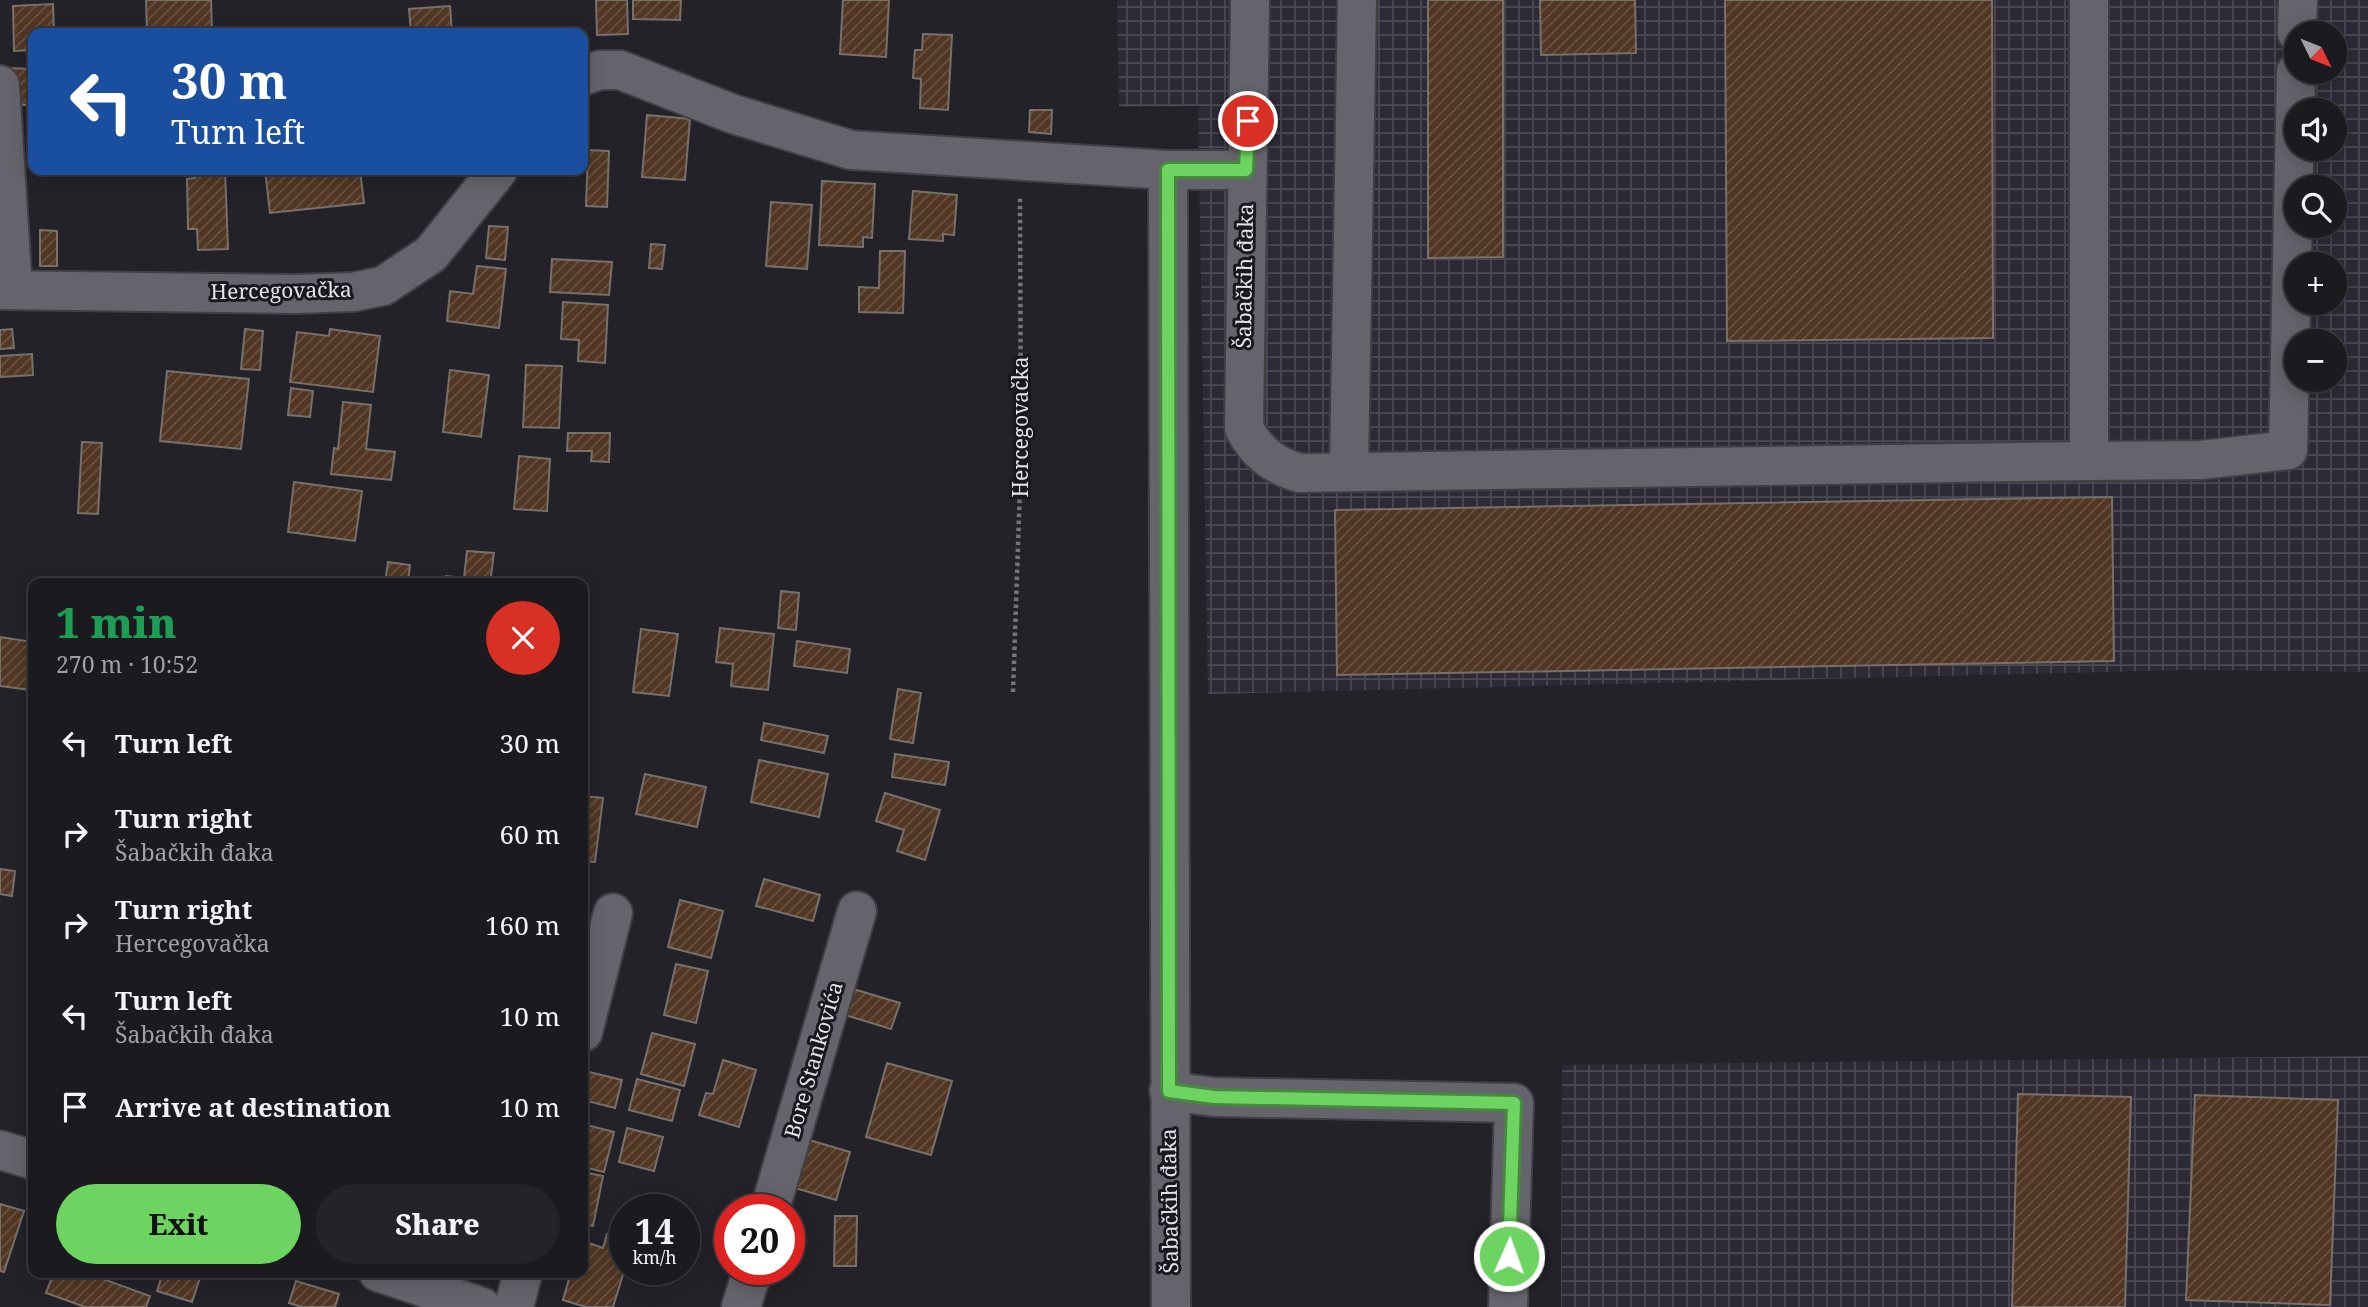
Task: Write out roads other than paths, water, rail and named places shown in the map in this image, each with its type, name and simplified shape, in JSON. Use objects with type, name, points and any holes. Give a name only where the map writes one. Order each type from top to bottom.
[{"type":"street","name":"Šabačkih đaka","points":[[1250,0],[1244,428],[1252,445],[1281,467],[1299,473],[1349,470],[2201,460],[2288,450],[2296,84]]},
{"type":"street","points":[[1349,470],[1357,0]]},
{"type":"street","points":[[2089,0],[2089,461]]},
{"type":"street","points":[[2297,21],[2298,0]]},
{"type":"street","points":[[588,74],[600,70],[620,70],[733,114],[851,150],[1168,170],[1246,170]]},
{"type":"street","name":"Hercegovačka","points":[[0,85],[6,290],[297,294],[353,292],[383,286],[431,254],[494,175]]},
{"type":"street","name":"Šabačkih đaka","points":[[1168,170],[1171,1307]]},
{"type":"street","name":"Bore Stankovića","points":[[774,1194],[858,911]]},
{"type":"street","points":[[588,1011],[612,913]]},
{"type":"street","points":[[1169,1091],[1214,1097],[1514,1103],[1508,1307]]},
{"type":"street","points":[[0,1150],[28,1158]]},
{"type":"street","points":[[396,1278],[482,1307]]},
{"type":"street","points":[[514,1307],[521,1278]]},
{"type":"street","points":[[741,1307],[748,1285]]}]
